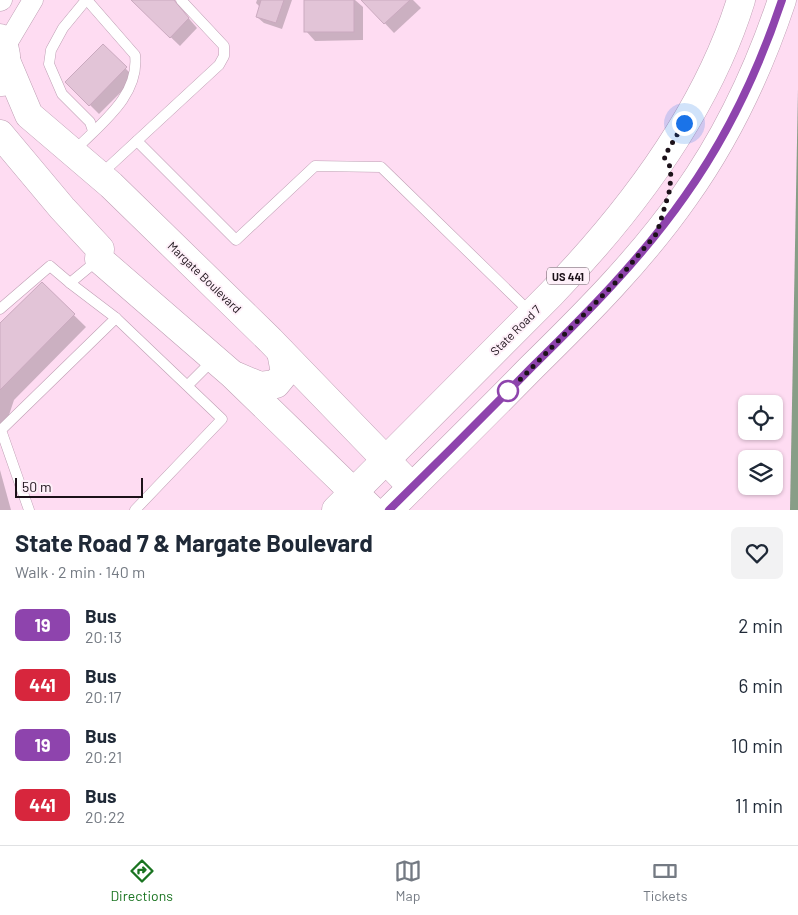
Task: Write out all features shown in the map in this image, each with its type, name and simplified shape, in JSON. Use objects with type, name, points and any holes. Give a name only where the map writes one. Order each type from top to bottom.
[{"type":"main road","name":"State Road 7","points":[[354,504],[385,460],[586,258],[645,186],[694,107],[719,57],[741,0]]},
{"type":"main road","name":"US 441","points":[[389,510],[572,328],[657,233],[685,196],[731,120],[771,33],[782,0]]},
{"type":"main road","name":"Margate Boulevard","points":[[3,58],[29,115],[100,175],[281,352],[412,487]]},
{"type":"main road","points":[[0,134],[62,208],[100,249],[99,259],[224,367],[354,504]]},
{"type":"main road","points":[[657,233],[670,189],[671,168],[664,157]]},
{"type":"main road","points":[[224,367],[260,386],[276,384],[285,373],[281,352]]},
{"type":"street","points":[[3,58],[33,0]]},
{"type":"lane","points":[[73,152],[93,131],[129,91],[134,79],[136,64],[135,55],[87,0],[63,28],[51,50],[49,64],[62,94],[90,122],[93,131]]},
{"type":"lane","points":[[100,175],[219,64],[224,56],[224,46],[181,0]]},
{"type":"lane","points":[[137,141],[236,240],[315,166],[381,167],[531,314]]},
{"type":"lane","points":[[70,282],[99,259]]},
{"type":"lane","points":[[0,309],[50,266],[116,318],[222,419],[136,510]]},
{"type":"lane","points":[[29,510],[1,430],[116,318]]},
{"type":"lane","points":[[188,385],[224,367]]},
{"type":"shaded area","points":[[798,89],[798,510],[790,510]]},
{"type":"building","points":[[131,0],[174,0],[189,18],[170,38]]},
{"type":"building","points":[[261,0],[284,0],[276,23],[256,17]]},
{"type":"building","points":[[304,0],[354,0],[354,32],[304,32]]},
{"type":"building","points":[[361,0],[410,0],[384,24]]},
{"type":"building","points":[[103,44],[127,67],[89,106],[65,82]]},
{"type":"building","points":[[42,282],[75,314],[0,390],[0,323]]},
{"type":"bus line","name":"19","points":[[389,510],[572,328],[615,283],[657,233],[685,196],[731,120],[765,48],[782,0]]},
{"type":"route","points":[[508,391],[505,395],[615,283],[657,233],[670,189],[671,168],[664,157],[684,123]]}]
